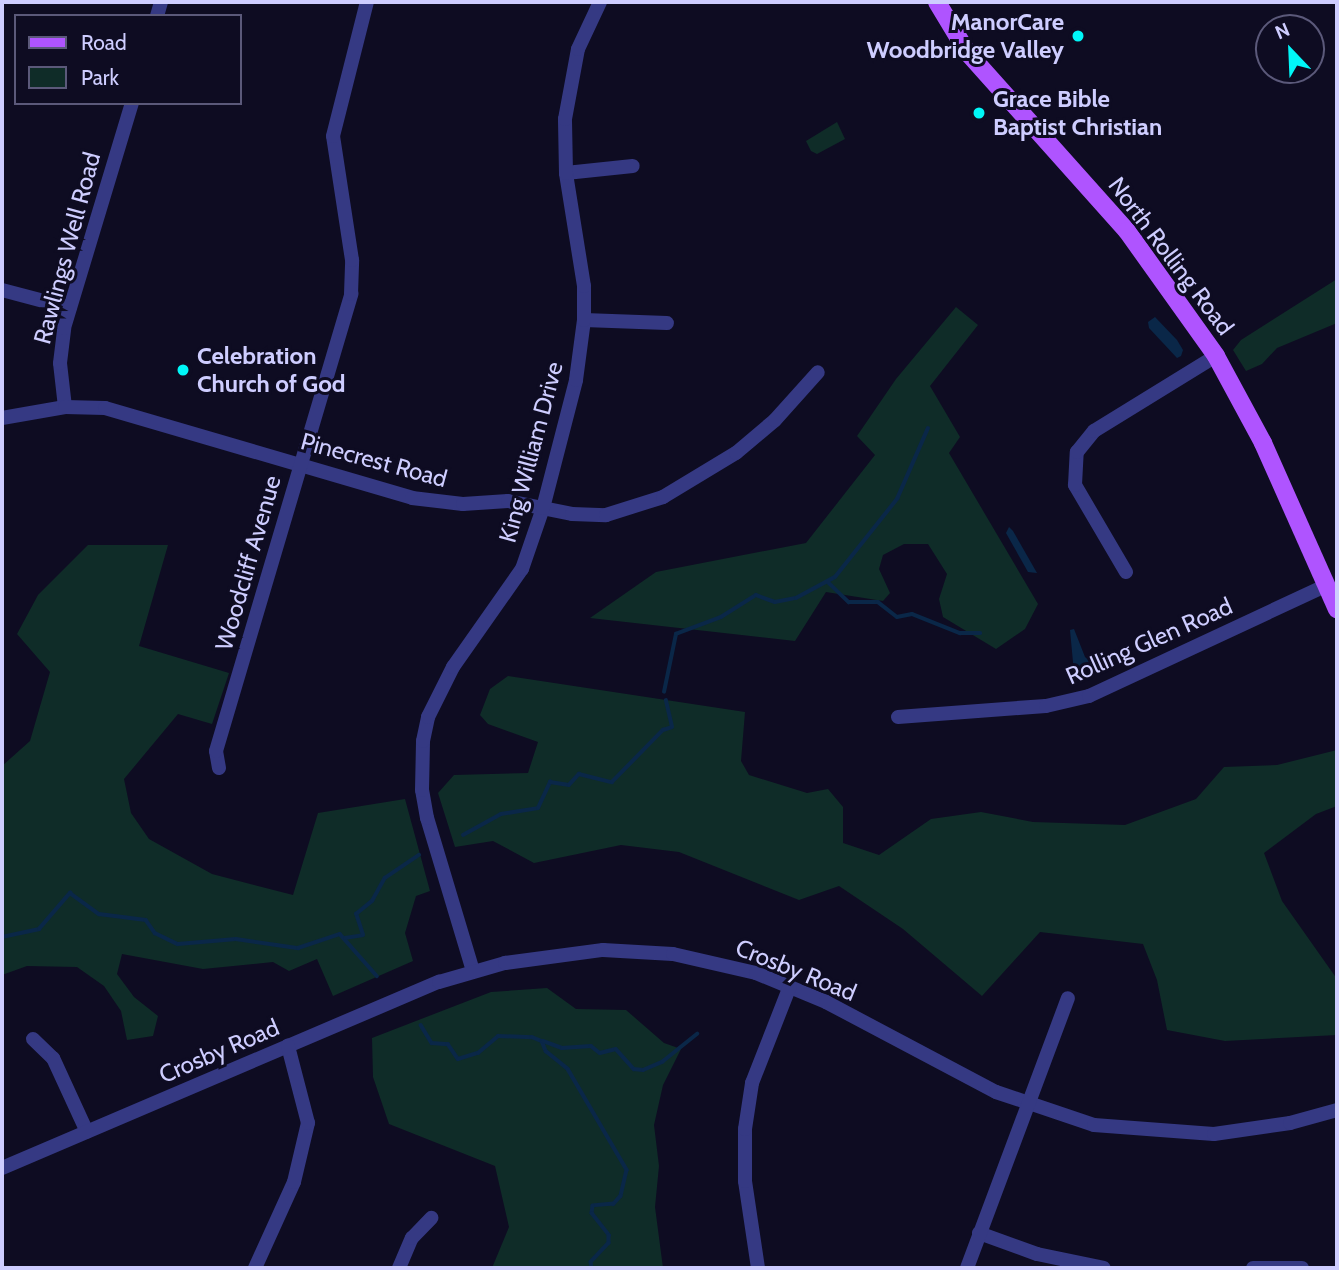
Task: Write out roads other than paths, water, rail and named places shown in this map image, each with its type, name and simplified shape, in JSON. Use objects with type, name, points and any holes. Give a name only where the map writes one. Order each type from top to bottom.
[{"type":"main road","name":"North Rolling Road","points":[[937,2],[975,61],[1127,231],[1216,356],[1263,443],[1337,608]]},
{"type":"street","name":"Woodcliff Avenue","points":[[219,768],[216,751],[351,294],[352,260],[333,136],[367,2]]},
{"type":"street","name":"King William Drive","points":[[473,971],[427,818],[422,790],[423,741],[431,712],[453,667],[522,569],[543,508],[576,380],[584,320],[566,173],[565,120],[572,72],[600,2]]},
{"type":"street","name":"Rawlings Well Road","points":[[65,407],[61,348],[70,308],[131,105]]},
{"type":"street","points":[[566,173],[633,166]]},
{"type":"street","points":[[2,290],[70,308]]},
{"type":"street","points":[[584,320],[667,323]]},
{"type":"street","points":[[1126,572],[1075,485],[1077,452],[1094,431],[1216,356]]},
{"type":"street","name":"Pinecrest Road","points":[[2,418],[65,407],[124,412],[439,503],[508,501],[606,515],[663,497],[756,438],[817,372]]},
{"type":"street","name":"Rolling Glen Road","points":[[898,717],[1046,706],[1089,696],[1327,585]]},
{"type":"street","name":"Crosby Road","points":[[2,1168],[288,1046],[473,971],[569,952],[635,951],[713,961],[790,986],[1028,1105],[1094,1125],[1170,1134],[1256,1129],[1337,1110]]},
{"type":"street","points":[[758,1268],[745,1181],[745,1129],[752,1083],[790,986]]},
{"type":"street","points":[[967,1268],[1068,998]]},
{"type":"street","points":[[33,1039],[53,1058],[87,1132]]},
{"type":"street","points":[[255,1268],[294,1182],[308,1124],[288,1046]]},
{"type":"street","points":[[399,1268],[412,1238],[431,1218]]},
{"type":"street","points":[[979,1233],[1037,1255],[1104,1268]]},
{"type":"street","points":[[1253,1268],[1302,1268]]},
{"type":"water","points":[[1155,317],[1177,340],[1183,350],[1181,356],[1177,358],[1149,328],[1148,322]]},
{"type":"water","points":[[1009,527],[1037,573],[1028,572],[1006,533]]},
{"type":"water","points":[[1074,629],[1085,657],[1094,665],[1074,673],[1070,630]]},
{"type":"waterway","points":[[664,692],[676,634],[721,617],[756,595],[775,602],[796,598],[835,577],[897,499],[928,428]]},
{"type":"waterway","points":[[828,582],[849,602],[878,602],[897,617],[912,614],[960,633],[980,633]]},
{"type":"waterway","points":[[463,835],[501,814],[538,808],[550,782],[569,785],[579,774],[612,782],[663,730],[672,727],[666,701]]},
{"type":"waterway","points":[[345,938],[363,935],[356,914],[372,901],[385,878],[419,855]]},
{"type":"waterway","points":[[2,937],[39,929],[70,893],[99,914],[146,920],[155,933],[178,944],[236,939],[298,948],[340,934],[377,976]]},
{"type":"waterway","points":[[421,1025],[432,1043],[448,1044],[458,1059],[478,1053],[498,1036],[532,1037],[542,1041],[546,1051],[568,1069],[627,1170],[621,1196],[614,1204],[593,1206],[592,1213],[609,1235],[609,1243],[591,1262],[592,1268]]},
{"type":"waterway","points":[[543,1041],[562,1048],[591,1046],[600,1053],[616,1049],[634,1069],[643,1070],[662,1062],[697,1034]]},
{"type":"place","name":"ManorCare Woodbridge Valley","points":[[1078,36]]},
{"type":"place","name":"Grace Bible Baptist Christian","points":[[979,113]]},
{"type":"place","name":"Celebration Church of God","points":[[183,370]]}]
